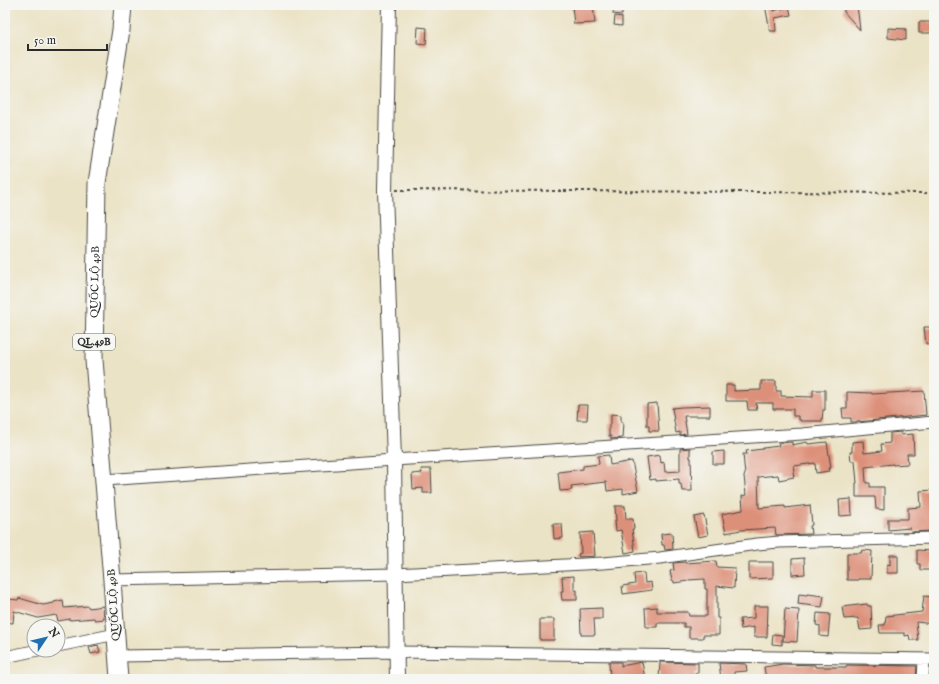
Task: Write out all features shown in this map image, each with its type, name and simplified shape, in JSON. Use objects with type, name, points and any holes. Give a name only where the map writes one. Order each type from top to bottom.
[{"type":"main road","name":"QUỐC LỘ 49B","points":[[119,679],[94,360],[97,183],[121,30],[123,5]]},
{"type":"street","points":[[389,5],[385,190],[394,460],[398,679]]},
{"type":"street","points":[[104,480],[802,434],[934,422]]},
{"type":"street","points":[[112,580],[395,574],[603,563],[660,558],[779,542],[934,538]]},
{"type":"street","points":[[66,644],[116,634]]},
{"type":"street","points":[[118,656],[397,652],[929,659],[923,679]]},
{"type":"street","points":[[5,657],[26,653]]},
{"type":"path","points":[[385,190],[929,193]]},
{"type":"building","points":[[593,5],[595,23],[574,24],[572,6]]},
{"type":"building","points":[[614,5],[623,5],[622,15],[613,14]]},
{"type":"building","points":[[765,5],[774,5],[774,11],[789,7],[791,15],[775,18],[776,31],[770,31]]},
{"type":"building","points":[[844,5],[857,5],[860,30],[844,12]]},
{"type":"building","points":[[615,16],[622,17],[622,26],[614,25]]},
{"type":"building","points":[[919,22],[934,22],[934,33],[919,33]]},
{"type":"building","points":[[418,27],[427,28],[426,44],[417,43]]},
{"type":"building","points":[[888,28],[906,29],[906,40],[888,38]]},
{"type":"building","points":[[924,327],[934,327],[934,343],[926,344]]},
{"type":"building","points":[[761,381],[776,381],[776,391],[781,391],[781,396],[813,397],[813,390],[825,390],[825,410],[823,410],[822,421],[800,421],[798,416],[793,416],[793,409],[773,409],[773,403],[756,403],[757,410],[748,410],[747,401],[726,401],[726,385],[734,385],[734,391],[761,390]]},
{"type":"building","points":[[924,391],[926,415],[858,422],[851,422],[851,418],[843,418],[842,408],[847,408],[847,392],[872,394]]},
{"type":"building","points":[[657,403],[659,431],[649,431],[649,426],[647,426],[647,404]]},
{"type":"building","points":[[578,405],[588,405],[587,420],[577,420]]},
{"type":"building","points":[[710,406],[710,416],[684,416],[687,434],[680,435],[680,432],[676,433],[672,408]]},
{"type":"building","points":[[611,414],[621,415],[621,422],[623,422],[622,438],[611,439],[611,436],[609,436]]},
{"type":"building","points":[[901,432],[901,435],[913,434],[914,454],[907,454],[908,464],[865,467],[866,483],[870,483],[870,487],[884,487],[884,510],[876,509],[875,497],[856,497],[857,483],[855,461],[851,461],[850,452],[852,452],[852,442],[863,441],[864,453],[882,451],[881,444],[890,443],[890,433]]},
{"type":"building","points":[[792,442],[792,445],[807,442],[808,444],[827,442],[831,468],[828,468],[829,471],[816,473],[815,463],[794,466],[794,477],[779,480],[778,475],[758,477],[759,508],[785,506],[785,508],[810,505],[812,525],[810,526],[811,534],[776,535],[775,528],[741,530],[726,533],[722,514],[743,510],[742,496],[746,495],[743,454],[747,454],[746,451],[779,446],[778,443]]},
{"type":"building","points":[[690,448],[692,491],[682,491],[681,484],[679,484],[679,479],[656,481],[656,479],[650,480],[647,457],[660,455],[661,463],[664,462],[665,472],[680,471],[680,449]]},
{"type":"building","points":[[724,451],[724,464],[713,464],[713,452]]},
{"type":"building","points":[[609,455],[610,465],[632,461],[638,491],[623,494],[623,489],[607,491],[606,482],[571,486],[572,490],[560,491],[558,472],[583,469],[583,466],[599,464],[598,456]]},
{"type":"building","points":[[421,469],[431,469],[432,493],[423,493],[423,488],[413,489],[412,474],[422,473]]},
{"type":"building","points":[[934,490],[934,531],[911,532],[910,528],[888,530],[888,519],[908,519],[908,508],[921,507],[920,491]]},
{"type":"building","points":[[851,499],[852,515],[840,516],[839,500]]},
{"type":"building","points":[[615,506],[625,506],[626,519],[633,519],[634,529],[632,529],[635,551],[625,553],[621,530],[616,531]]},
{"type":"building","points":[[704,515],[708,535],[698,537],[694,517]]},
{"type":"building","points":[[553,524],[562,524],[563,538],[554,539]]},
{"type":"building","points":[[593,532],[595,556],[579,557],[578,554],[581,553],[580,533]]},
{"type":"building","points":[[672,533],[673,549],[665,550],[664,545],[662,545],[661,534]]},
{"type":"building","points":[[862,550],[872,551],[871,579],[847,580],[847,553],[861,553]]},
{"type":"building","points":[[917,550],[932,551],[932,570],[920,570],[920,564],[917,564]]},
{"type":"building","points":[[890,555],[898,555],[898,573],[887,573],[887,564],[890,565]]},
{"type":"building","points":[[804,558],[805,574],[792,575],[792,559]]},
{"type":"building","points":[[716,561],[717,567],[735,568],[734,588],[717,586],[717,618],[719,618],[719,635],[703,635],[703,638],[689,638],[689,627],[684,627],[684,623],[657,623],[657,627],[646,627],[645,608],[657,607],[657,612],[688,612],[689,616],[707,616],[707,589],[705,589],[705,579],[674,583],[674,581],[672,581],[670,571],[674,570],[673,563]]},
{"type":"building","points":[[749,562],[773,562],[773,578],[749,579]]},
{"type":"building","points":[[644,573],[645,583],[651,582],[652,590],[623,594],[622,586],[635,584],[634,574]]},
{"type":"building","points":[[574,576],[574,590],[577,590],[577,600],[562,600],[562,577]]},
{"type":"building","points":[[799,594],[824,596],[822,607],[798,604]]},
{"type":"building","points":[[924,596],[933,597],[932,609],[934,610],[934,624],[916,622],[918,640],[910,640],[909,635],[905,636],[905,633],[880,633],[879,625],[885,625],[886,616],[922,612]]},
{"type":"building","points":[[19,598],[43,605],[63,600],[64,608],[88,606],[89,608],[103,606],[104,619],[95,620],[94,618],[70,620],[66,620],[66,618],[57,618],[56,615],[38,618],[14,611],[13,623],[5,622],[5,601],[9,601],[9,599],[18,600]]},
{"type":"building","points":[[867,604],[868,606],[871,606],[872,629],[860,630],[858,618],[844,619],[842,607]]},
{"type":"building","points":[[754,606],[768,606],[767,637],[754,637],[754,627],[741,629],[740,619],[754,618]]},
{"type":"building","points":[[602,608],[602,619],[594,619],[595,635],[581,635],[580,609]]},
{"type":"building","points":[[785,609],[799,610],[797,642],[783,641]]},
{"type":"building","points":[[817,613],[830,614],[828,637],[820,636],[820,626],[816,625]]},
{"type":"building","points":[[540,619],[554,619],[554,640],[540,640]]},
{"type":"building","points":[[773,634],[782,635],[782,645],[772,644]]},
{"type":"building","points":[[98,645],[100,652],[91,654],[89,647]]},
{"type":"building","points":[[609,662],[621,662],[621,666],[642,662],[645,679],[610,679]]},
{"type":"building","points":[[660,662],[698,663],[698,673],[695,673],[696,679],[659,679]]},
{"type":"building","points":[[719,663],[746,664],[747,671],[734,672],[734,679],[721,679]]},
{"type":"building","points":[[783,664],[815,665],[815,667],[846,667],[847,665],[917,666],[916,679],[889,679],[859,676],[858,679],[766,679],[764,667]]}]
